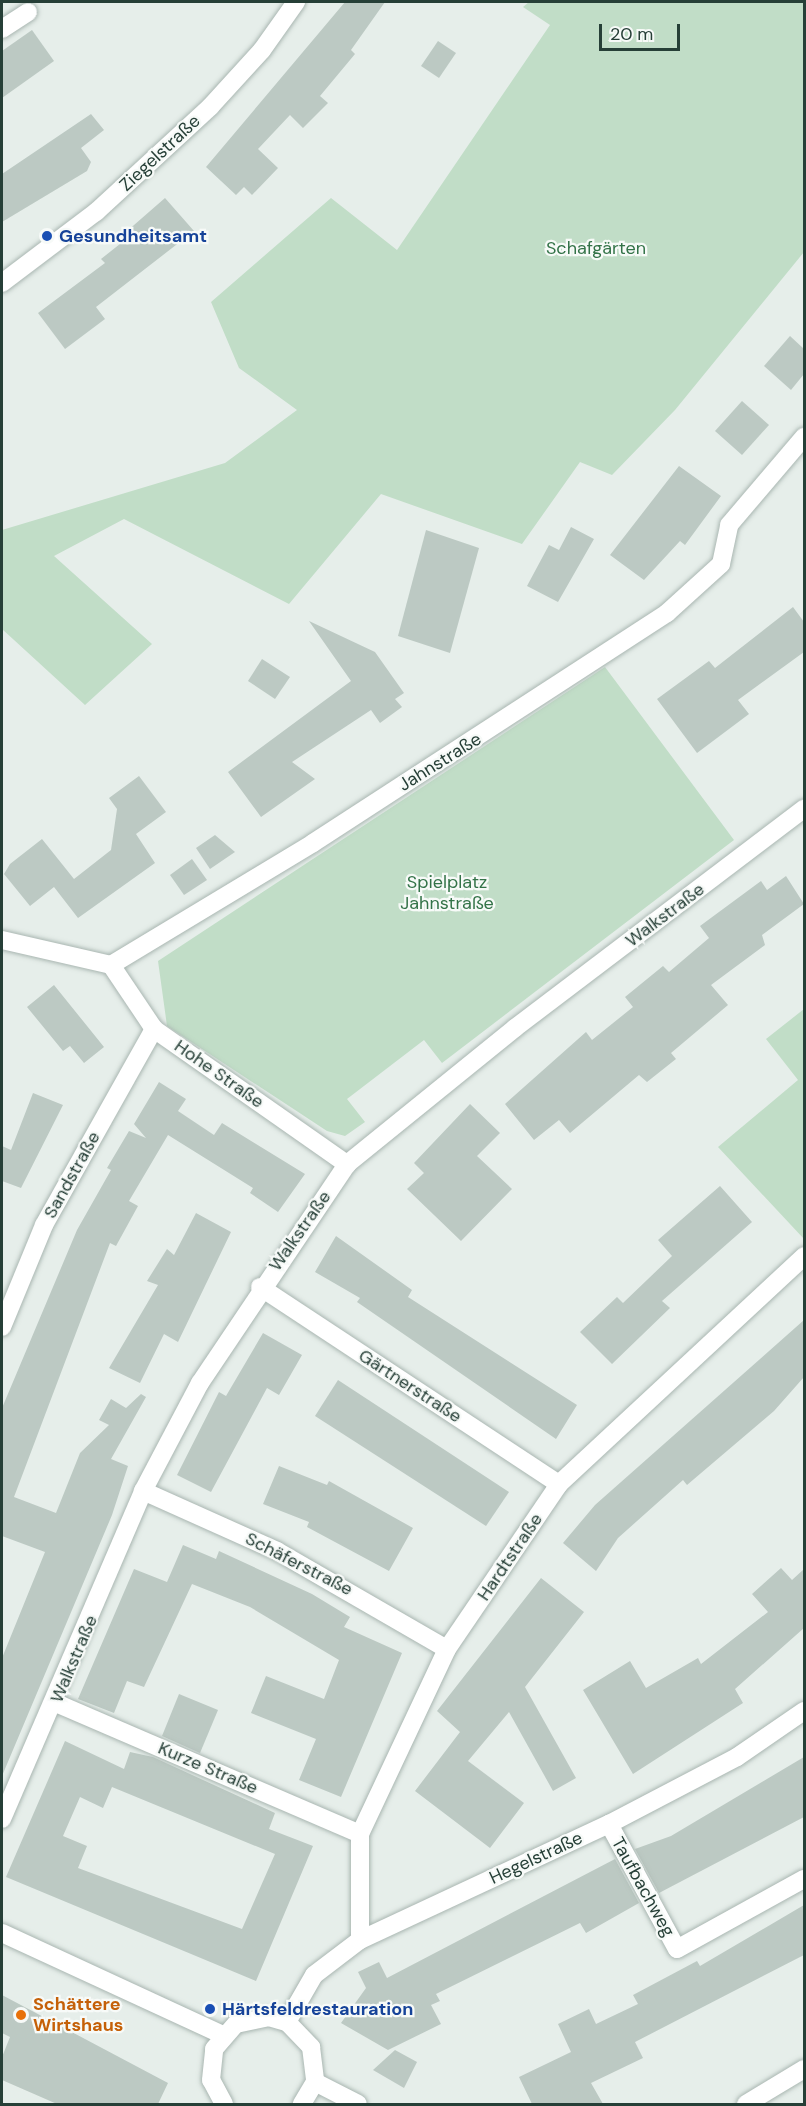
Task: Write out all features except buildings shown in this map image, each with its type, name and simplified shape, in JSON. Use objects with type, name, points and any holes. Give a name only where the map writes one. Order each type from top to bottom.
[{"type":"street","name":"Ziegelstraße","points":[[2,284],[96,212],[210,107],[262,50],[296,2]]},
{"type":"street","points":[[2,29],[28,12]]},
{"type":"street","name":"Jahnstraße","points":[[111,965],[313,843],[667,613],[721,564],[729,525],[804,437]]},
{"type":"street","name":"Walkstraße","points":[[2,1819],[56,1703],[143,1491],[260,1287],[347,1164],[515,1028],[804,809]]},
{"type":"street","points":[[2,940],[111,965]]},
{"type":"street","name":"Hohe Straße","points":[[111,965],[154,1029],[347,1164]]},
{"type":"street","name":"Sandstraße","points":[[2,1327],[44,1225],[154,1029]]},
{"type":"street","name":"Hardtstraße","points":[[360,1940],[360,1834],[447,1649],[560,1484],[804,1256]]},
{"type":"street","name":"Gärtnerstraße","points":[[260,1287],[560,1484]]},
{"type":"street","name":"Schäferstraße","points":[[143,1491],[287,1556],[447,1649]]},
{"type":"street","name":"Kurze Straße","points":[[56,1703],[360,1834]]},
{"type":"street","name":"Hegelstraße","points":[[286,2022],[314,1975],[360,1940],[609,1824],[737,1757],[804,1711]]},
{"type":"street","name":"Taufbachweg","points":[[609,1824],[677,1949],[804,1879]]},
{"type":"street","points":[[2,1933],[223,2035]]},
{"type":"street","points":[[224,2104],[211,2080],[210,2064],[223,2035],[252,2018],[286,2022],[311,2047],[315,2082],[302,2104]]},
{"type":"street","points":[[746,2104],[804,2069]]},
{"type":"street","points":[[315,2082],[358,2104]]},
{"type":"green space","name":"Schafgärten","points":[[529,2],[804,2],[804,252],[675,410],[612,475],[580,462],[522,544],[381,494],[289,604],[124,519],[54,556],[152,644],[85,705],[2,629],[2,530],[225,463],[297,410],[239,368],[211,302],[331,198],[397,250],[550,25],[523,7]]},
{"type":"green space","name":"Spielplatz Jahnstraße","points":[[605,667],[734,840],[442,1063],[424,1040],[347,1099],[365,1122],[345,1136],[327,1131],[167,1026],[158,961]]},
{"type":"green space","points":[[804,1009],[804,1239],[718,1147],[798,1080],[766,1039]]},
{"type":"place","name":"Gesundheitsamt","points":[[47,236]]},
{"type":"place","name":"Härtsfeldrestauration","points":[[210,2009]]},
{"type":"place","name":"Schättere Wirtshaus","points":[[21,2015]]}]
